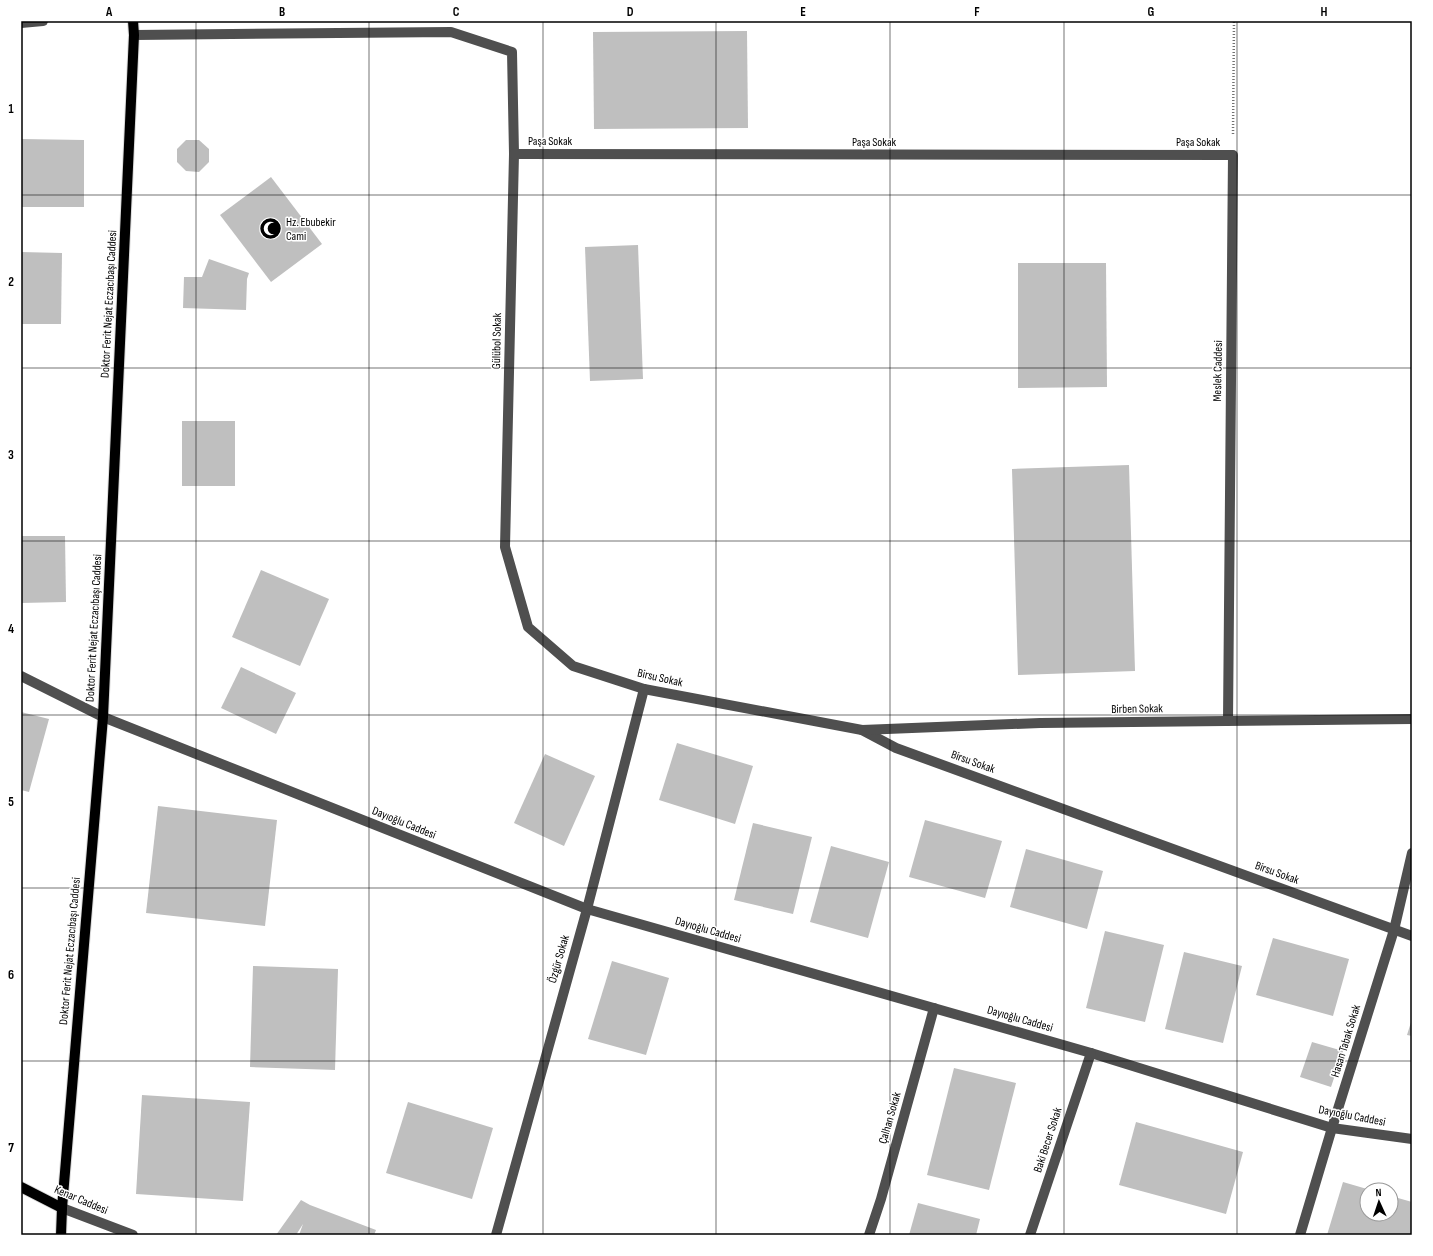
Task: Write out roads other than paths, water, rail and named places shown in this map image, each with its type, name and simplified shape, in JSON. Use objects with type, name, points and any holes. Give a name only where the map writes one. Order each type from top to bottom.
[{"type":"main road","name":"Doktor Ferit Nejat Eczacıbaşı Caddesi","points":[[61,1235],[103,717],[134,35],[132,21]]},
{"type":"main road","name":"Kenar Caddesi","points":[[21,1187],[62,1208]]},
{"type":"street","points":[[21,23],[44,21]]},
{"type":"street","name":"Gülübol Sokak","points":[[134,35],[451,32],[512,52],[514,154],[504,546],[528,627]]},
{"type":"street","name":"Paşa Sokak","points":[[514,154],[1233,155]]},
{"type":"street","name":"Meslek Caddesi","points":[[1228,721],[1233,155]]},
{"type":"street","name":"Birsu Sokak","points":[[528,627],[573,666],[644,689],[862,730],[896,748],[1412,936]]},
{"type":"street","name":"Dayıoğlu Caddesi","points":[[21,676],[103,717],[587,909],[1091,1053],[1332,1128],[1412,1139]]},
{"type":"street","name":"Özgür Sokak","points":[[496,1235],[587,909],[644,689]]},
{"type":"street","name":"Birben Sokak","points":[[862,730],[1040,723],[1412,719]]},
{"type":"street","name":"Hasan Tabak Sokak","points":[[1300,1235],[1394,930],[1412,853]]},
{"type":"street","name":"Çalhan Sokak","points":[[869,1235],[881,1198],[934,1008]]},
{"type":"street","name":"Baki Becer Sokak","points":[[1030,1235],[1091,1053]]},
{"type":"street","name":"Kenar Caddesi","points":[[62,1208],[133,1235]]},
{"type":"place","name":"Hz. Ebubekir Cami","points":[[271,229]]}]
